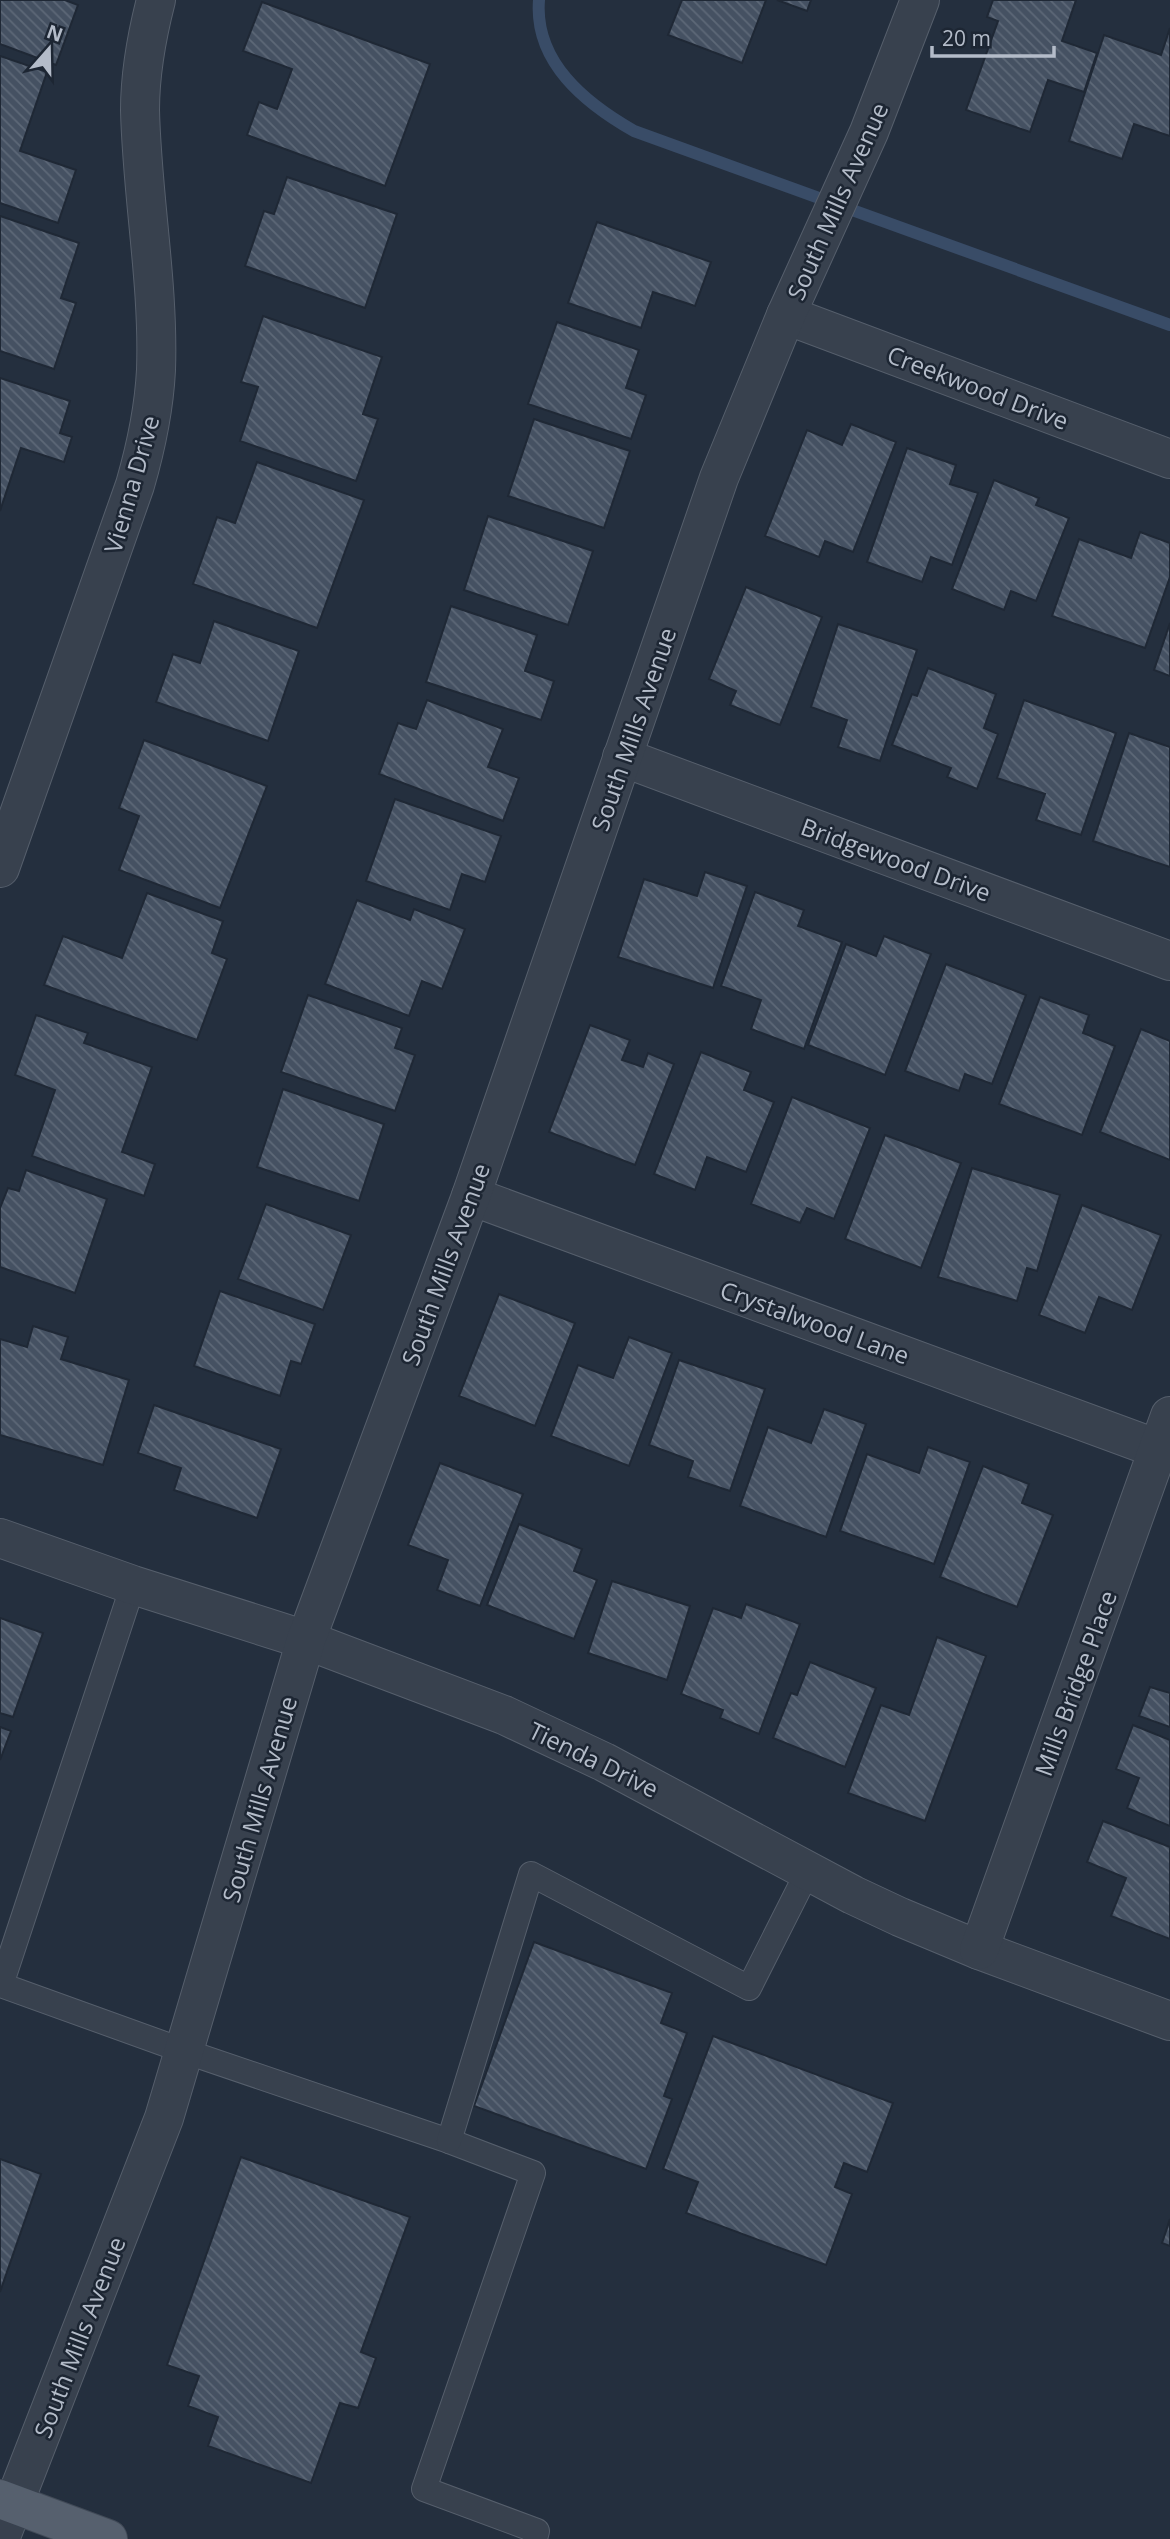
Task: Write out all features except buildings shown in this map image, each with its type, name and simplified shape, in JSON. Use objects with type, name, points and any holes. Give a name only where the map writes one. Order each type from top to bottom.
[{"type":"main road","points":[[5,2514],[108,2539]]},
{"type":"street","name":"Vienna Drive","points":[[0,867],[135,485],[147,443],[153,406],[156,329],[140,108],[147,38],[156,0]]},
{"type":"street","name":"South Mills Avenue","points":[[5,2514],[164,2118],[306,1640],[471,1196],[719,478],[786,316],[869,132],[920,0]]},
{"type":"street","name":"Creekwood Drive","points":[[786,316],[1170,459]]},
{"type":"street","name":"Bridgewood Drive","points":[[622,757],[1170,961]]},
{"type":"street","name":"Crystalwood Lane","points":[[471,1196],[1164,1433]]},
{"type":"street","name":"Mills Bridge Place","points":[[979,1950],[1164,1433]]},
{"type":"street","name":"Tienda Drive","points":[[0,1538],[132,1585],[306,1640],[451,1694],[555,1738],[646,1783],[888,1912],[979,1950],[1170,2021]]},
{"type":"lane","points":[[132,1585],[1,1984],[533,2173],[424,2489],[537,2531],[534,2539]]},
{"type":"lane","points":[[449,2141],[531,1874],[749,1988],[808,1871]]},
{"type":"waterway","points":[[539,0],[545,43],[566,78],[581,94],[634,131],[1170,325]]}]
